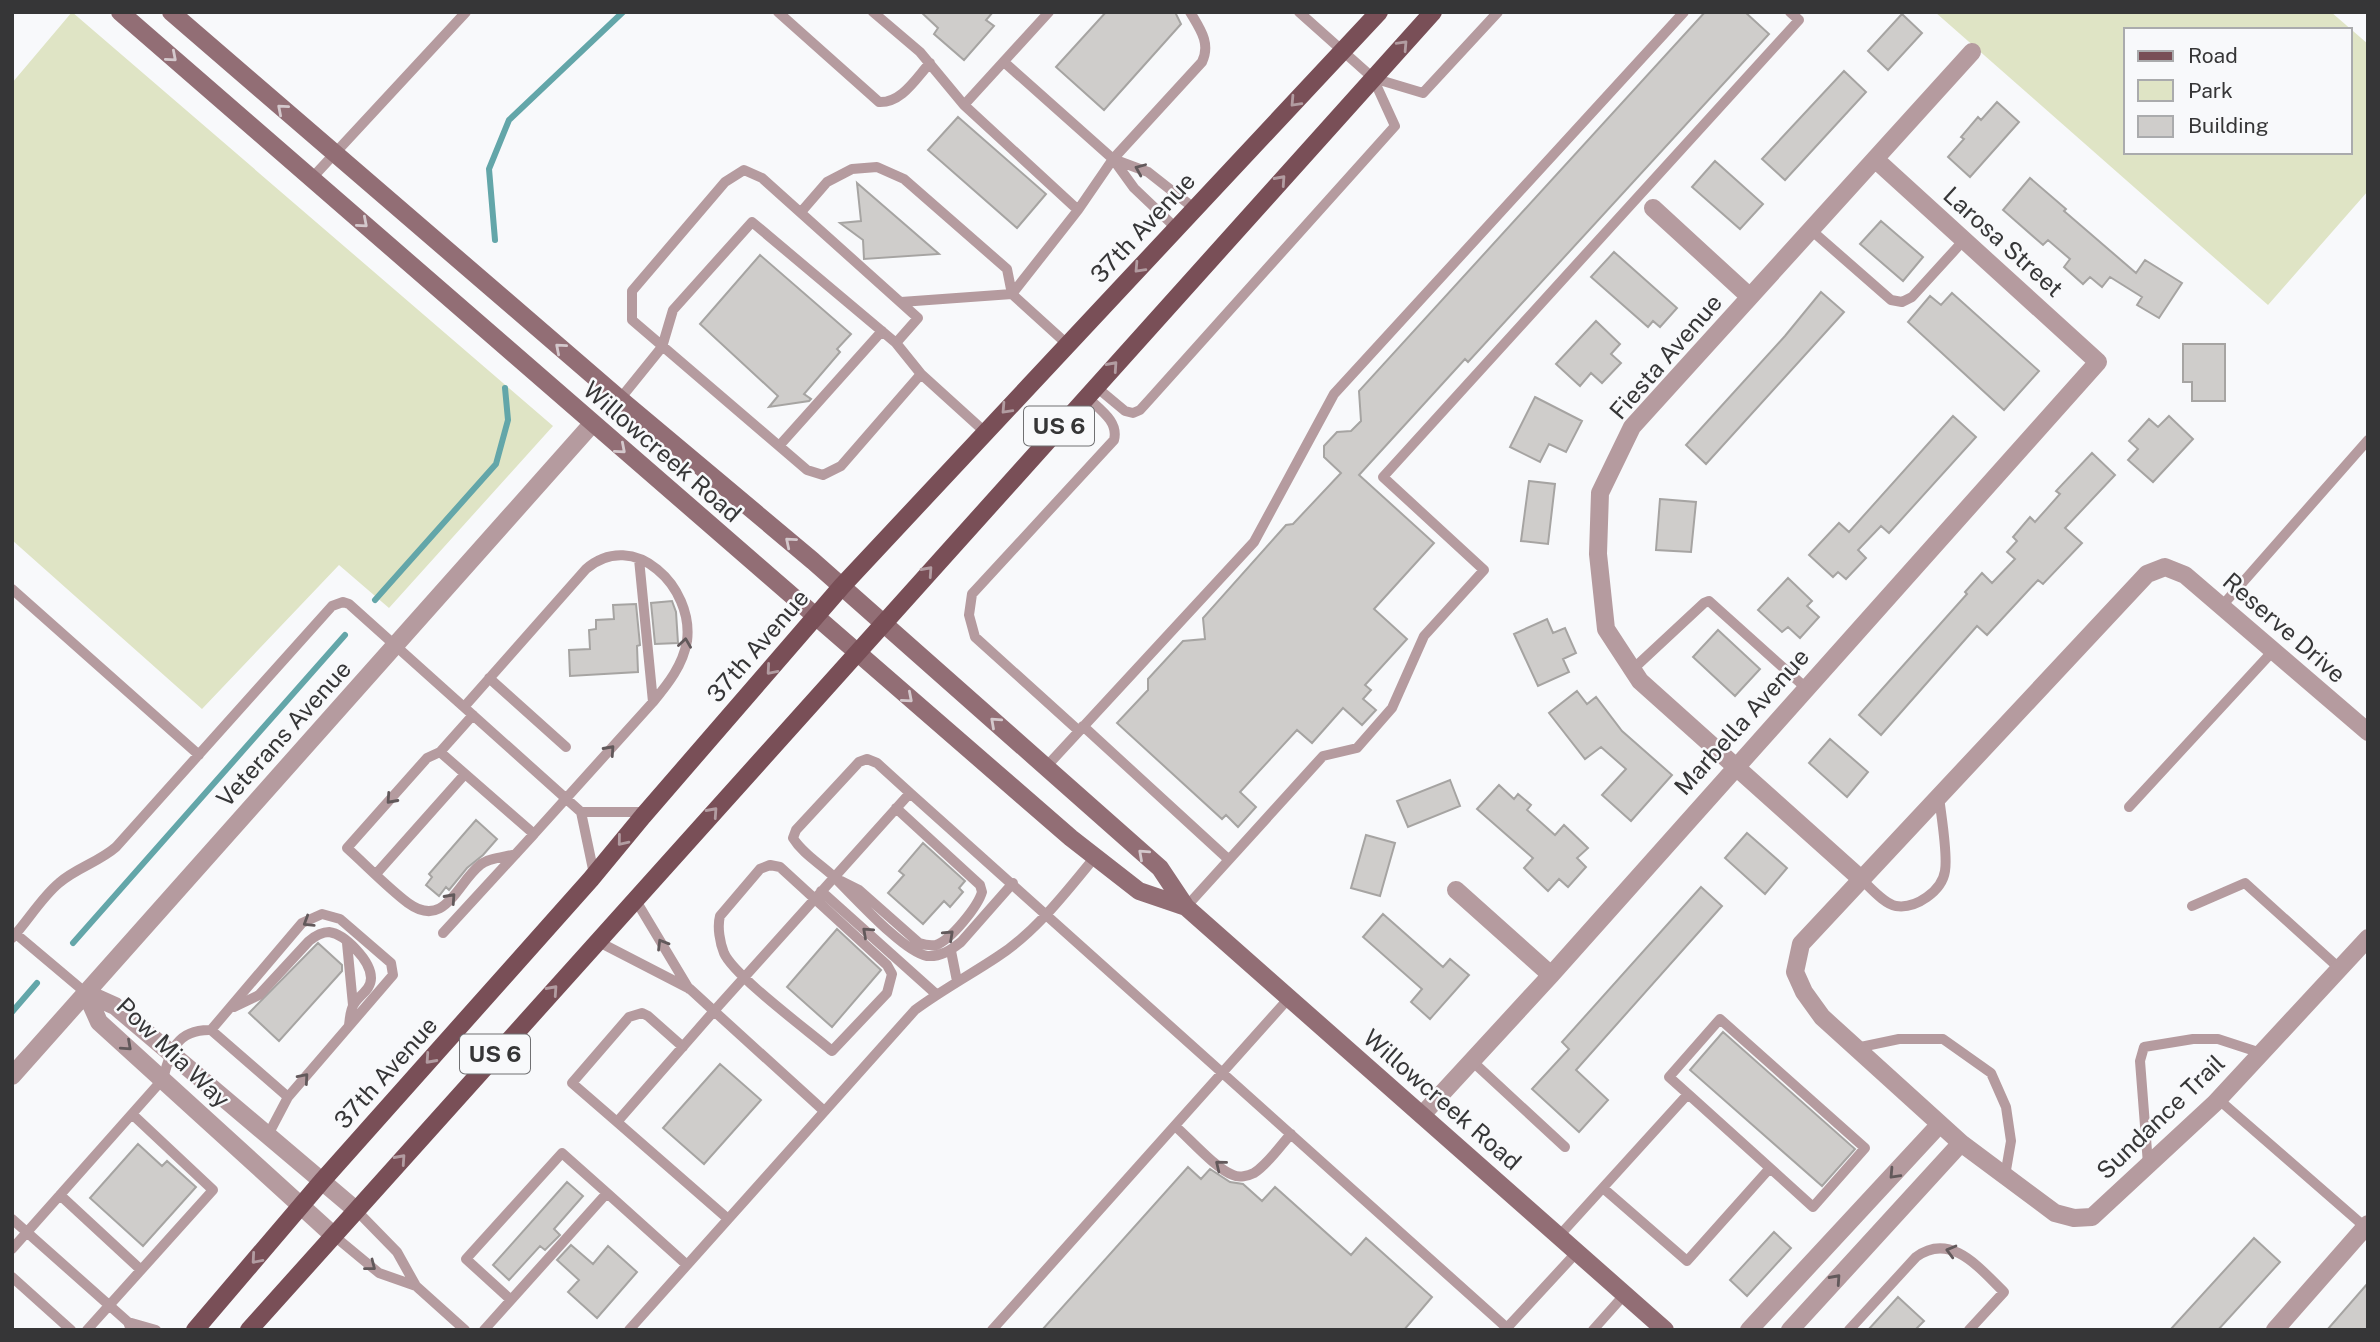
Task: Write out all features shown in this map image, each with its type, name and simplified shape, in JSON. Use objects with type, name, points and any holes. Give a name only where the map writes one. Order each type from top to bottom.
[{"type":"main road","name":"37th Avenue","points":[[195,1330],[322,1181],[594,875],[842,586],[1379,12]]},
{"type":"main road","name":"US 6","points":[[249,1330],[1433,12]]},
{"type":"street","name":"Willowcreek Road","points":[[120,12],[856,653],[1095,857],[1139,891],[1186,907]]},
{"type":"street","name":"Willowcreek Road","points":[[171,12],[333,154],[883,622],[1160,868],[1186,907],[1665,1330]]},
{"type":"street","name":"Fiesta Avenue","points":[[1735,767],[1640,681],[1606,629],[1598,554],[1600,493],[1632,427],[1972,52]]},
{"type":"street","name":"Larosa Street","points":[[1875,159],[2098,362]]},
{"type":"street","points":[[1653,208],[1750,297]]},
{"type":"street","name":"Marbella Avenue","points":[[1422,1115],[1551,975],[2098,362]]},
{"type":"street","name":"Veterans Avenue","points":[[12,1076],[592,424]]},
{"type":"street","name":"Reserve Drive","points":[[2165,567],[2185,575],[2368,732]]},
{"type":"street","name":"Sundance Trail","points":[[2165,567],[2147,574],[1801,944],[1795,972],[1804,992],[1822,1017],[1961,1143],[2055,1213],[2074,1218],[2092,1217],[2218,1099],[2368,938]]},
{"type":"street","points":[[1735,767],[1861,879]]},
{"type":"street","points":[[1456,890],[1551,975]]},
{"type":"street","name":"Pow Mia Way","points":[[86,993],[115,1006],[356,1210]]},
{"type":"street","name":"Pow Mia Way","points":[[86,993],[100,1021],[333,1235]]},
{"type":"street","points":[[1749,1330],[1940,1124]]},
{"type":"street","points":[[1790,1330],[1961,1143]]},
{"type":"street","points":[[2275,1330],[2366,1226]]},
{"type":"lane","points":[[312,178],[466,12]]},
{"type":"lane","points":[[778,12],[879,102],[892,101],[900,96],[930,63]]},
{"type":"lane","points":[[873,12],[930,63],[964,106],[1078,210]]},
{"type":"lane","points":[[964,106],[1049,12]]},
{"type":"lane","points":[[901,302],[1012,294],[1078,210],[1112,159],[1202,62],[1206,44],[1190,12]]},
{"type":"lane","points":[[1299,12],[1373,78],[1423,93],[1498,12]]},
{"type":"lane","points":[[1046,767],[1254,542],[1334,394],[1684,12]]},
{"type":"lane","points":[[1186,907],[1322,756],[1357,748],[1392,708],[1424,636],[1484,570],[1383,477],[1799,20],[1790,12]]},
{"type":"lane","points":[[1004,62],[1112,159],[1134,188],[1177,228]]},
{"type":"lane","points":[[1091,391],[1133,413],[1140,410],[1150,399],[1395,125],[1373,78]]},
{"type":"lane","points":[[1112,159],[1148,172],[1195,209]]},
{"type":"lane","points":[[801,212],[827,182],[852,169],[877,167],[904,179],[1007,270],[1012,294],[1067,344]]},
{"type":"lane","points":[[896,343],[918,318],[762,178],[744,170],[725,182],[632,291],[632,320],[807,470],[823,475],[841,466],[921,374]]},
{"type":"lane","points":[[620,399],[662,347],[673,310],[752,222],[896,343],[921,374],[985,432]]},
{"type":"lane","points":[[1811,230],[1891,300],[1902,302],[1912,297],[1964,240]]},
{"type":"lane","points":[[779,446],[881,331]]},
{"type":"lane","points":[[1091,391],[1114,424],[1114,440],[972,594],[968,615],[975,637],[1228,859]]},
{"type":"lane","points":[[2221,607],[2368,440]]},
{"type":"lane","points":[[443,933],[671,679],[682,659],[687,639],[682,601],[674,586],[646,561],[628,555],[597,560],[586,569],[464,707]]},
{"type":"lane","points":[[639,559],[653,702]]},
{"type":"lane","points":[[12,589],[199,755]]},
{"type":"lane","points":[[1632,670],[1709,601],[1806,688]]},
{"type":"lane","points":[[86,993],[14,936],[58,883],[105,857],[116,847],[332,606],[342,602],[349,604],[396,645],[581,812],[594,875]]},
{"type":"lane","points":[[2129,807],[2273,651]]},
{"type":"lane","points":[[489,678],[566,747]]},
{"type":"lane","points":[[473,715],[440,752],[427,758],[346,848],[410,904],[423,910],[435,911],[445,906],[481,864],[516,853]]},
{"type":"lane","points":[[440,752],[534,834]]},
{"type":"lane","points":[[1013,883],[951,951],[937,956],[924,956],[853,898],[834,877],[798,846],[793,838],[796,830],[859,762],[867,759],[877,762],[1048,914],[1506,1329],[1577,1252]]},
{"type":"lane","points":[[376,874],[465,774]]},
{"type":"lane","points":[[617,1122],[713,1011],[910,793]]},
{"type":"lane","points":[[1861,879],[1896,906],[1916,902],[1930,895],[1942,883],[1945,869],[1939,795]]},
{"type":"lane","points":[[834,877],[859,890],[919,943],[928,946],[947,938],[965,918],[980,900],[980,885],[896,808]]},
{"type":"lane","points":[[581,812],[646,812]]},
{"type":"lane","points":[[629,1330],[915,1010],[936,994],[999,956],[1048,914],[1095,857]]},
{"type":"lane","points":[[818,895],[887,964],[892,974],[887,993],[832,1051],[745,977],[724,954],[718,924],[720,916],[760,869],[770,865],[780,867],[818,895],[936,994]]},
{"type":"lane","points":[[2192,906],[2245,883],[2339,968]]},
{"type":"lane","points":[[635,899],[690,989],[823,1110]]},
{"type":"lane","points":[[12,1249],[163,1079],[169,1052],[180,1039],[191,1032],[211,1030],[302,923],[322,914],[331,915],[350,927],[391,963],[393,975],[288,1097],[268,1135]]},
{"type":"lane","points":[[228,1009],[259,995],[316,935],[326,932],[336,934],[368,964],[370,984],[353,1005]]},
{"type":"lane","points":[[597,941],[690,989]]},
{"type":"lane","points":[[347,943],[353,1005],[349,1026]]},
{"type":"lane","points":[[951,951],[957,981]]},
{"type":"lane","points":[[992,1330],[1289,998]]},
{"type":"lane","points":[[683,1047],[648,1016],[642,1013],[629,1017],[572,1083],[727,1218]]},
{"type":"lane","points":[[1720,1019],[1865,1148],[1814,1207],[1688,1094],[1669,1077],[1720,1019]]},
{"type":"lane","points":[[211,1030],[288,1097]]},
{"type":"lane","points":[[1856,1048],[1899,1039],[1943,1039],[1992,1073],[2006,1107],[2011,1142],[2005,1176]]},
{"type":"lane","points":[[2148,1165],[2140,1061],[2144,1047],[2193,1039],[2218,1039],[2261,1053]]},
{"type":"lane","points":[[1472,1061],[1565,1147]]},
{"type":"lane","points":[[1559,1236],[1688,1094]]},
{"type":"lane","points":[[2218,1099],[2366,1226]]},
{"type":"lane","points":[[87,1330],[213,1190],[132,1114]]},
{"type":"lane","points":[[1175,1126],[1222,1168],[1242,1177],[1261,1167],[1291,1134]]},
{"type":"lane","points":[[511,1300],[466,1259],[562,1153],[687,1265]]},
{"type":"lane","points":[[1603,1188],[1687,1261],[1770,1168]]},
{"type":"lane","points":[[484,1330],[607,1193]]},
{"type":"lane","points":[[60,1195],[141,1270]]},
{"type":"lane","points":[[356,1210],[397,1252],[416,1286],[465,1330]]},
{"type":"lane","points":[[12,1219],[130,1326],[156,1330]]},
{"type":"lane","points":[[333,1235],[379,1273],[416,1286]]},
{"type":"lane","points":[[1849,1330],[1916,1257],[1932,1249],[1946,1248],[1962,1253],[2004,1292],[1969,1330]]},
{"type":"lane","points":[[12,1278],[71,1330]]},
{"type":"lane","points":[[1593,1330],[1625,1294]]},
{"type":"green space","points":[[72,12],[553,426],[389,608],[339,565],[202,709],[12,540],[12,83]]},
{"type":"green space","points":[[1935,12],[2331,12],[2350,28],[2124,28],[2124,154],[2352,154],[2352,30],[2368,44],[2368,191],[2268,305]]},
{"type":"building","points":[[921,12],[993,12],[986,20],[994,26],[964,60],[934,34],[938,28]]},
{"type":"building","points":[[1106,12],[1175,12],[1181,24],[1104,110],[1056,67]]},
{"type":"building","points":[[1705,12],[1745,12],[1769,34],[1468,362],[1465,359],[1359,475],[1434,543],[1374,609],[1407,639],[1365,685],[1371,690],[1363,699],[1376,710],[1362,725],[1343,708],[1312,743],[1297,730],[1240,792],[1256,807],[1238,827],[1226,815],[1222,819],[1117,723],[1148,690],[1148,679],[1183,641],[1205,639],[1203,618],[1286,525],[1293,524],[1341,473],[1324,457],[1324,446],[1337,432],[1351,431],[1361,421],[1359,391]]},
{"type":"building","points":[[1902,14],[1922,33],[1888,70],[1868,51]]},
{"type":"building","points":[[1844,71],[1866,92],[1785,180],[1762,159]]},
{"type":"building","points":[[1997,102],[2019,122],[1970,177],[1948,157],[1978,117],[1981,120]]},
{"type":"building","points":[[958,117],[1046,194],[1017,228],[928,150]]},
{"type":"building","points":[[1715,161],[1763,204],[1740,229],[1692,187]]},
{"type":"building","points":[[2030,178],[2136,273],[2145,260],[2182,283],[2159,318],[2137,305],[2142,297],[2110,277],[2102,287],[2090,277],[2083,284],[2064,267],[2070,259],[2048,240],[2043,245],[2003,210]]},
{"type":"building","points":[[857,183],[939,254],[864,259],[863,240],[840,223],[861,221]]},
{"type":"building","points":[[1881,221],[1923,257],[1903,281],[1860,244]]},
{"type":"building","points":[[1614,252],[1677,308],[1660,327],[1653,321],[1648,327],[1591,277]]},
{"type":"building","points":[[760,255],[851,334],[837,349],[840,352],[804,394],[811,399],[809,401],[769,407],[778,396],[700,324]]},
{"type":"building","points":[[1821,292],[1844,312],[1706,464],[1686,445],[1785,336]]},
{"type":"building","points":[[1952,293],[2039,371],[2004,410],[1908,322],[1930,296],[1941,305]]},
{"type":"building","points":[[1596,321],[1620,344],[1611,354],[1621,363],[1602,383],[1591,373],[1580,386],[1556,364]]},
{"type":"building","points":[[2183,344],[2225,344],[2225,401],[2192,401],[2192,382],[2183,382]]},
{"type":"building","points":[[1535,397],[1582,421],[1566,452],[1549,444],[1540,462],[1510,447]]},
{"type":"building","points":[[1953,416],[1976,437],[1889,533],[1881,526],[1858,550],[1866,558],[1846,579],[1838,572],[1833,577],[1809,555],[1839,523],[1849,532]]},
{"type":"building","points":[[2169,416],[2193,439],[2153,482],[2128,460],[2138,449],[2129,441],[2149,419],[2158,427]]},
{"type":"building","points":[[2092,453],[2115,475],[2065,528],[2082,543],[2043,584],[2038,580],[1987,635],[1977,626],[1881,735],[1859,715],[1967,594],[1965,592],[1982,573],[1992,583],[2015,559],[2007,552],[2017,541],[2013,537],[2030,517],[2035,522],[2060,494],[2056,491]]},
{"type":"building","points":[[1529,481],[1555,484],[1548,544],[1521,541]]},
{"type":"building","points":[[1660,499],[1696,502],[1691,552],[1656,550]]},
{"type":"building","points":[[1788,578],[1812,601],[1807,606],[1819,617],[1800,638],[1788,627],[1782,632],[1758,610]]},
{"type":"building","points":[[672,601],[676,612],[678,643],[655,644],[651,603]]},
{"type":"building","points":[[636,604],[640,645],[637,646],[638,672],[570,676],[569,650],[590,649],[589,630],[596,629],[596,620],[614,619],[613,605]]},
{"type":"building","points":[[1547,619],[1553,633],[1565,628],[1576,653],[1563,659],[1569,672],[1538,686],[1514,634]]},
{"type":"building","points":[[1718,630],[1760,669],[1735,696],[1693,657]]},
{"type":"building","points":[[1577,691],[1587,704],[1596,697],[1622,731],[1672,775],[1631,821],[1602,795],[1626,769],[1601,747],[1585,759],[1549,713]]},
{"type":"building","points":[[1830,739],[1868,772],[1847,797],[1809,763]]},
{"type":"building","points":[[1450,780],[1460,806],[1408,827],[1397,801]]},
{"type":"building","points":[[1499,785],[1514,799],[1518,794],[1531,805],[1527,810],[1555,835],[1564,825],[1588,848],[1577,858],[1586,867],[1568,887],[1559,879],[1548,891],[1524,868],[1533,858],[1477,809]]},
{"type":"building","points":[[476,820],[497,839],[449,890],[446,887],[439,896],[426,885],[432,877],[429,874]]},
{"type":"building","points":[[1747,833],[1787,868],[1765,894],[1725,858]]},
{"type":"building","points":[[1366,835],[1395,843],[1380,896],[1351,888]]},
{"type":"building","points":[[923,843],[965,881],[959,888],[963,892],[950,907],[944,901],[923,924],[888,893],[904,875],[899,871]]},
{"type":"building","points":[[1701,887],[1722,906],[1576,1070],[1608,1100],[1579,1132],[1532,1089],[1569,1049],[1562,1042]]},
{"type":"building","points":[[1383,914],[1443,967],[1450,959],[1469,975],[1430,1019],[1411,1002],[1422,989],[1363,937]]},
{"type":"building","points":[[837,929],[881,970],[832,1027],[787,987]]},
{"type":"building","points":[[318,943],[342,965],[342,971],[279,1041],[249,1013]]},
{"type":"building","points":[[1723,1032],[1855,1149],[1822,1186],[1690,1070]]},
{"type":"building","points":[[720,1064],[761,1100],[704,1164],[663,1128]]},
{"type":"building","points":[[138,1144],[162,1166],[167,1161],[196,1187],[143,1246],[90,1198]]},
{"type":"building","points":[[1188,1167],[1201,1179],[1210,1169],[1230,1182],[1243,1184],[1262,1201],[1275,1187],[1351,1255],[1366,1238],[1432,1297],[1404,1330],[1042,1330]]},
{"type":"building","points":[[567,1182],[583,1196],[554,1229],[560,1235],[545,1250],[540,1246],[509,1280],[493,1265]]},
{"type":"building","points":[[1774,1232],[1791,1248],[1747,1296],[1730,1280]]},
{"type":"building","points":[[2254,1238],[2280,1262],[2218,1330],[2170,1330]]},
{"type":"building","points":[[571,1245],[593,1264],[608,1246],[637,1272],[597,1318],[568,1292],[579,1280],[557,1260]]},
{"type":"building","points":[[2368,1283],[2368,1330],[2327,1330]]},
{"type":"building","points":[[1898,1297],[1924,1321],[1915,1330],[1868,1330]]},
{"type":"waterway","points":[[495,240],[489,169],[509,120],[623,12]]},
{"type":"waterway","points":[[375,600],[496,464],[508,420],[505,388]]},
{"type":"waterway","points":[[73,943],[345,635]]},
{"type":"waterway","points":[[12,1012],[37,983]]}]
